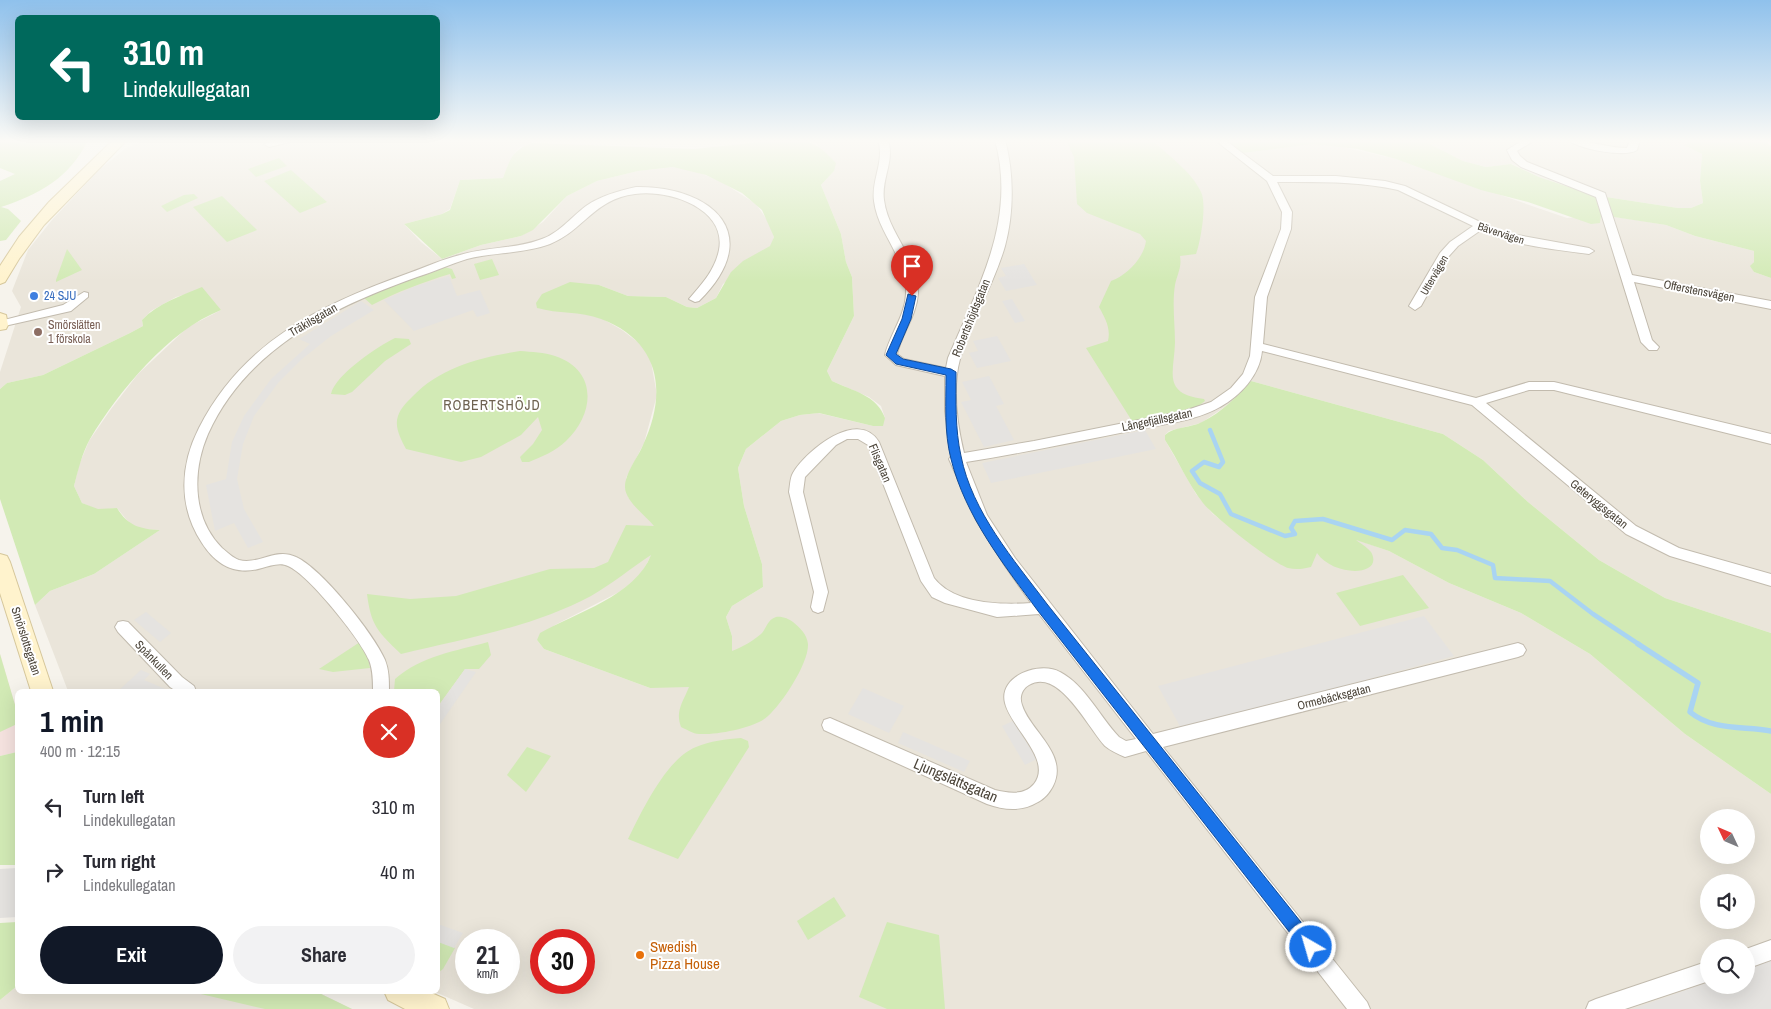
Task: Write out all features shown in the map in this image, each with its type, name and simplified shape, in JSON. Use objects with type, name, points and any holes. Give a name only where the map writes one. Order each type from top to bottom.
[{"type":"street","points":[[0,279],[25,239],[50,209],[72,187]]},
{"type":"street","points":[[880,187],[881,207],[908,268],[912,286],[906,319],[891,355],[900,362],[951,372]]},
{"type":"street","name":"Robertshöjdsgatan","points":[[1005,187],[1004,215],[1000,246],[954,358],[951,372],[951,429],[956,459],[970,499],[1009,563],[1043,608],[1360,1009]]},
{"type":"street","points":[[1267,278],[1286,229],[1287,220],[1284,204],[1275,187]]},
{"type":"street","name":"Bävervägen","points":[[1394,187],[1479,227],[1525,241],[1589,251]]},
{"type":"street","points":[[1585,187],[1601,195],[1647,342],[1653,347]]},
{"type":"street","name":"Träkilsgatan","points":[[381,689],[379,662],[370,644],[304,568],[284,558],[249,566],[236,566],[224,559],[198,521],[190,492],[192,464],[201,435],[226,394],[260,356],[297,327],[327,310],[366,292],[464,257],[526,248],[547,241],[568,230],[585,213],[599,203],[634,190],[653,189],[682,197],[709,212],[721,225],[725,239],[721,261],[706,288],[695,299]]},
{"type":"street","name":"Uttervägen","points":[[1415,306],[1444,255],[1454,244],[1479,227]]},
{"type":"street","name":"Långefjällsgatan","points":[[956,459],[1034,446],[1201,410],[1215,405],[1235,391],[1248,376],[1256,356],[1261,297],[1267,278]]},
{"type":"street","name":"Offerstensvägen","points":[[1628,278],[1771,305]]},
{"type":"street","points":[[0,318],[0,324],[67,308],[84,295]]},
{"type":"street","name":"Geteryggsgatan","points":[[1257,346],[1476,402],[1631,530],[1675,552],[1771,580]]},
{"type":"street","points":[[1476,402],[1529,386],[1554,386],[1771,439]]},
{"type":"street","name":"Flisgatan","points":[[818,607],[821,592],[820,580],[796,484],[803,468],[831,442],[845,434],[852,433],[866,436],[873,442],[928,581],[937,593],[945,597],[997,611],[1043,608]]},
{"type":"street","name":"Smörslottsgatan","points":[[0,562],[41,689]]},
{"type":"street","name":"Spånkullen","points":[[123,627],[176,682],[185,689]]},
{"type":"street","name":"Ormebäcksgatan","points":[[1150,744],[1518,650]]},
{"type":"street","name":"Ljungslättsgatan","points":[[830,724],[1005,801],[1023,800],[1036,794],[1045,781],[1047,773],[1046,757],[1013,704],[1014,691],[1024,680],[1031,677],[1050,675],[1066,684],[1118,747],[1125,749],[1150,744]]},
{"type":"street","points":[[1755,956],[1771,950]]},
{"type":"street","points":[[1596,1009],[1700,974]]},
{"type":"street","points":[[404,994],[435,1009]]},
{"type":"shaded area","points":[[83,187],[458,187],[450,209],[442,214],[404,224],[421,242],[442,259],[481,245],[521,236],[543,222],[567,196],[585,187],[730,187],[756,204],[770,224],[774,237],[771,246],[723,284],[716,298],[697,308],[687,307],[666,297],[628,296],[599,285],[538,308],[587,314],[603,319],[622,330],[639,343],[650,356],[657,395],[644,443],[626,478],[628,497],[655,526],[652,554],[640,576],[619,592],[555,625],[537,640],[544,649],[650,688],[732,636],[726,617],[732,606],[763,587],[762,564],[744,506],[738,468],[746,449],[781,421],[800,415],[818,413],[873,426],[885,418],[881,406],[869,397],[832,381],[827,371],[854,316],[852,277],[846,262],[841,234],[822,187],[1477,187],[1567,218],[1601,215],[1666,225],[1695,236],[1754,251],[1754,262],[1751,266],[1754,272],[1771,278],[1771,633],[1665,598],[1599,560],[1528,502],[1483,460],[1443,434],[1251,381],[1232,402],[1201,423],[1169,431],[1165,435],[1165,440],[1196,494],[1213,514],[1260,550],[1317,552],[1343,535],[1389,551],[1449,583],[1521,613],[1590,654],[1685,734],[1771,794],[1771,1009],[474,1009],[440,994],[440,689],[67,689],[35,605],[50,591],[94,574],[160,530],[142,529],[130,524],[117,508],[98,510],[82,503],[74,486],[79,465],[89,441],[138,374],[188,327],[221,310],[187,294],[176,297],[151,311],[142,320],[143,326],[130,333],[43,375],[7,383],[0,389],[0,372],[21,307],[12,291],[28,250],[52,220]]},
{"type":"shaded area","points":[[1569,187],[1701,187],[1703,203],[1691,208],[1678,208],[1593,195]]},
{"type":"shaded area","points":[[1024,264],[1037,285],[1006,291],[998,278],[1006,276],[1001,268]]},
{"type":"shaded area","points":[[449,276],[457,296],[480,290],[490,313],[477,317],[473,310],[414,331],[384,300],[416,286]]},
{"type":"shaded area","points":[[1012,299],[1025,321],[1015,323],[1002,301]]},
{"type":"shaded area","points":[[361,301],[374,310],[331,336],[302,359],[278,383],[254,416],[243,444],[237,479],[244,509],[263,542],[248,548],[234,523],[215,531],[206,485],[226,479],[232,442],[244,416],[271,379],[310,344],[299,339]]},
{"type":"shaded area","points":[[997,336],[1011,361],[977,368],[969,353],[978,351],[973,341]]},
{"type":"shaded area","points":[[989,376],[1004,404],[996,406],[1014,440],[984,447],[961,402],[971,400],[962,382]]},
{"type":"shaded area","points":[[1145,430],[1156,449],[991,483],[982,463]]},
{"type":"shaded area","points":[[146,612],[171,633],[160,642],[134,620]]},
{"type":"shaded area","points":[[1424,616],[1454,656],[1182,730],[1158,686]]},
{"type":"shaded area","points":[[0,654],[15,705],[15,752],[0,756]]},
{"type":"shaded area","points":[[465,669],[476,672],[440,724],[440,704]]},
{"type":"shaded area","points":[[141,670],[150,674],[144,680],[165,689],[120,689]]},
{"type":"shaded area","points":[[863,688],[904,706],[889,733],[848,714]]},
{"type":"shaded area","points":[[1013,721],[1037,759],[1025,765],[1002,726]]},
{"type":"shaded area","points":[[903,732],[970,761],[964,772],[898,743]]},
{"type":"shaded area","points":[[15,868],[15,917],[0,918],[0,869]]},
{"type":"shaded area","points":[[440,925],[455,930],[454,948],[440,943]]},
{"type":"shaded area","points":[[1771,960],[1771,1009],[1632,1009],[1700,985],[1700,994],[1755,994],[1755,966]]},
{"type":"shaded area","points":[[15,988],[15,994],[321,994],[352,1009],[0,1009],[0,1000]]},
{"type":"green space","points":[[0,187],[46,187],[28,197],[1,207],[8,209],[21,221],[6,240],[0,241]]},
{"type":"green space","points":[[271,187],[310,187],[327,202],[300,213]]},
{"type":"green space","points":[[458,187],[585,187],[567,196],[533,230],[521,236],[481,245],[442,259],[404,224],[450,210]]},
{"type":"green space","points":[[730,187],[822,187],[841,234],[846,262],[852,277],[854,316],[827,371],[832,381],[870,399],[881,410],[885,418],[883,426],[873,426],[819,413],[800,415],[781,421],[746,449],[738,468],[744,506],[762,564],[763,587],[732,606],[726,617],[732,636],[732,651],[758,637],[767,624],[776,617],[790,620],[801,629],[807,640],[807,652],[794,683],[780,702],[768,716],[755,724],[725,732],[697,734],[681,727],[679,721],[680,707],[689,687],[650,688],[544,649],[537,640],[540,633],[603,602],[619,592],[643,569],[651,555],[591,596],[569,607],[498,631],[401,654],[381,634],[373,621],[367,594],[410,599],[456,596],[550,569],[594,568],[608,562],[626,525],[654,526],[632,503],[625,487],[629,471],[651,425],[655,406],[654,370],[647,355],[636,341],[621,329],[601,319],[593,316],[537,308],[536,303],[542,294],[570,282],[599,285],[628,296],[666,297],[687,307],[697,308],[716,298],[731,272],[743,261],[770,246],[774,237],[762,210],[742,193]]},
{"type":"green space","points":[[1076,187],[1198,187],[1203,198],[1203,213],[1198,248],[1196,254],[1180,256],[1179,271],[1175,285],[1173,373],[1176,387],[1191,396],[1204,399],[1205,401],[1197,406],[1170,416],[1132,421],[1086,348],[1108,341],[1108,327],[1099,307],[1111,281],[1123,275],[1133,266],[1142,254],[1146,241],[1140,234],[1087,213],[1077,204]]},
{"type":"green space","points":[[1473,187],[1569,187],[1593,195],[1678,208],[1691,208],[1703,203],[1701,187],[1771,187],[1771,278],[1754,272],[1750,266],[1754,262],[1754,251],[1695,236],[1666,225],[1601,215],[1600,223],[1591,224],[1528,202]]},
{"type":"green space","points":[[194,194],[198,198],[167,212],[161,206],[184,195]]},
{"type":"green space","points":[[222,196],[257,230],[227,242],[193,207]]},
{"type":"green space","points":[[67,249],[82,270],[56,282],[56,280]]},
{"type":"green space","points":[[492,259],[499,275],[480,280],[474,264]]},
{"type":"green space","points":[[444,267],[452,269],[456,278],[452,279],[450,274],[440,277],[372,305],[363,297]]},
{"type":"green space","points":[[202,287],[221,310],[182,332],[146,364],[130,383],[87,444],[74,486],[82,503],[98,509],[117,508],[130,523],[146,529],[160,530],[94,574],[50,591],[35,605],[0,499],[0,389],[7,383],[43,375],[130,333],[143,326],[142,320],[155,309],[170,300]]},
{"type":"green space","points":[[395,338],[409,339],[411,344],[385,361],[352,392],[345,395],[331,394],[340,378],[358,362],[378,347]]},
{"type":"green space","points":[[520,351],[538,352],[555,356],[579,371],[585,382],[588,394],[583,418],[576,430],[562,445],[529,462],[522,462],[520,457],[533,444],[542,430],[538,417],[521,435],[481,457],[461,462],[406,449],[397,429],[398,416],[406,403],[423,387],[435,378],[462,365],[476,360]]},
{"type":"green space","points":[[1251,381],[1443,434],[1483,460],[1528,502],[1599,560],[1665,598],[1771,633],[1771,794],[1685,734],[1590,654],[1521,613],[1449,583],[1389,551],[1356,540],[1371,552],[1373,560],[1371,566],[1364,570],[1345,570],[1324,561],[1317,553],[1311,567],[1300,569],[1288,568],[1270,558],[1244,539],[1203,503],[1165,440],[1165,435],[1173,430],[1198,424],[1216,414],[1229,404]]},
{"type":"green space","points":[[1403,575],[1429,608],[1360,626],[1336,593]]},
{"type":"green space","points":[[360,642],[367,653],[370,668],[333,672],[319,669]]},
{"type":"green space","points":[[488,642],[491,655],[479,669],[465,669],[440,703],[440,689],[394,689],[395,679],[405,671],[439,655]]},
{"type":"green space","points":[[0,654],[15,705],[15,725],[0,732]]},
{"type":"green space","points":[[741,738],[748,741],[749,747],[678,859],[628,839],[656,787],[675,762],[685,753],[701,745]]},
{"type":"green space","points":[[527,747],[551,756],[526,792],[507,775]]},
{"type":"green space","points":[[15,752],[15,865],[0,865],[0,756]]},
{"type":"green space","points":[[834,897],[846,916],[808,940],[797,921]]},
{"type":"green space","points":[[15,922],[15,988],[0,1000],[0,923]]},
{"type":"green space","points":[[887,922],[939,935],[945,1009],[887,1009],[859,997]]},
{"type":"green space","points":[[440,942],[455,948],[443,969],[440,971]]},
{"type":"green space","points":[[201,994],[321,994],[352,1009],[265,1009]]},
{"type":"waterway","points":[[1210,430],[1223,462],[1219,467],[1204,462],[1192,471],[1200,483],[1220,494],[1231,514],[1285,536],[1295,534],[1291,528],[1295,521],[1323,519],[1392,540],[1405,530],[1431,534],[1442,548],[1457,550],[1493,565],[1495,578],[1550,581],[1593,614],[1640,645]]},
{"type":"waterway","points":[[1638,644],[1698,683],[1690,712],[1699,718],[1729,727],[1771,731]]},
{"type":"place","name":"24 SJU","points":[[34,296]]},
{"type":"place","name":"Smörslätten 1 förskola","points":[[38,332]]},
{"type":"place","name":"Swedish Pizza House","points":[[640,955]]},
{"type":"district","name":"ROBERTSHÖJD","points":[[492,405]]},
{"type":"route","points":[[912,296],[906,319],[891,355],[900,362],[951,372],[951,429],[956,459],[970,499],[980,516],[1009,563],[1043,608],[1311,947]]}]
